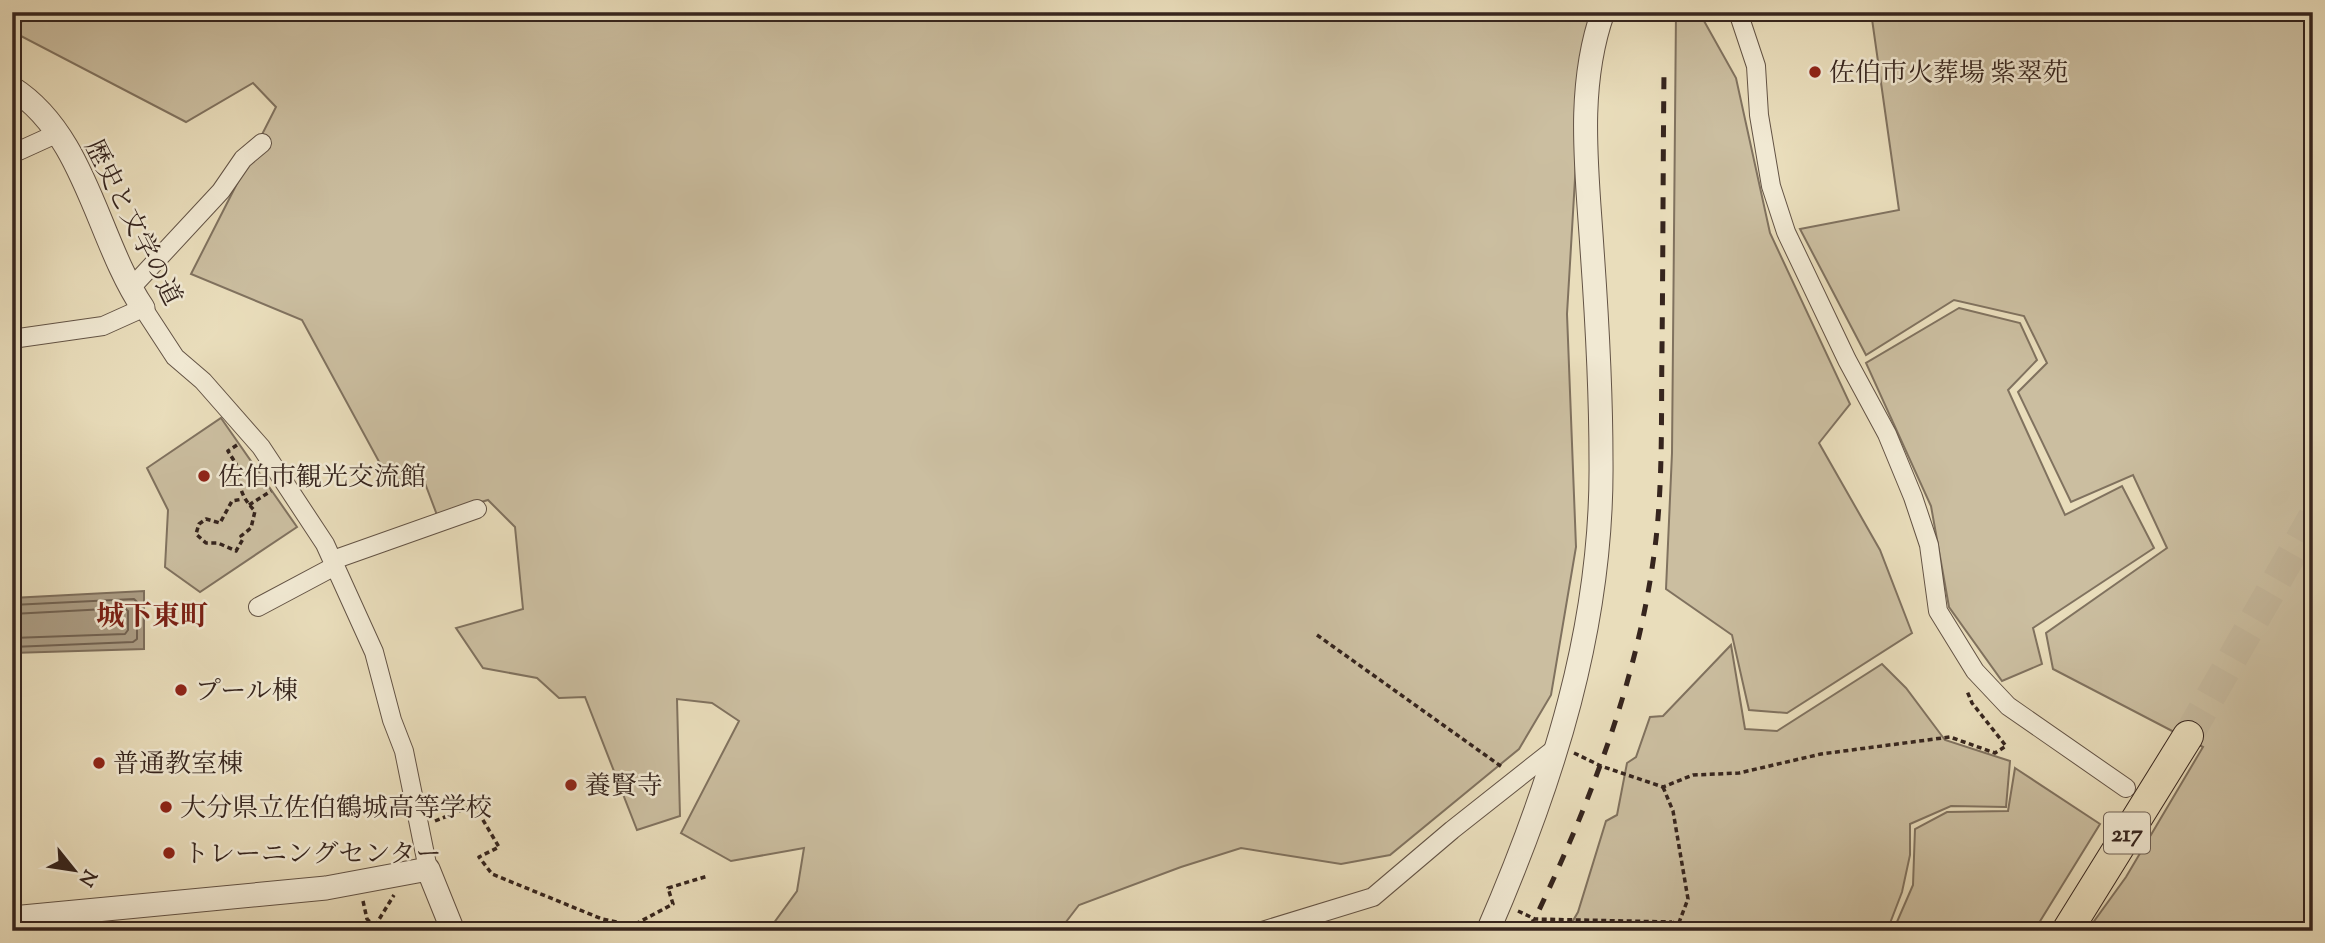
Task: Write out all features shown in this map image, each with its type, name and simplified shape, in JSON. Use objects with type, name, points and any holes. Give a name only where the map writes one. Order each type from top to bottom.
[{"type":"highway","name":"217","points":[[2067,931],[2188,736]]},
{"type":"street","points":[[1488,931],[1523,850],[1559,746],[1592,596],[1600,539],[1601,460],[1594,270],[1584,130],[1589,74],[1603,12]]},
{"type":"street","points":[[1738,12],[1756,66],[1759,115],[1771,186],[1786,232],[1847,360],[1887,434],[1908,484],[1929,545],[1938,611],[1975,671],[2008,706],[2126,788]]},
{"type":"street","name":"歴史と文学の道","points":[[12,88],[43,115],[67,149],[137,298],[175,357],[203,381],[261,447],[325,544],[374,652],[392,720],[404,751],[428,869]]},
{"type":"street","points":[[12,154],[56,134]]},
{"type":"street","points":[[12,339],[103,326],[137,298],[243,159],[262,143]]},
{"type":"street","points":[[258,607],[334,563],[477,509]]},
{"type":"street","points":[[1262,931],[1373,897],[1512,774],[1559,746]]},
{"type":"street","points":[[12,918],[326,888],[428,869],[453,931]]},
{"type":"path","points":[[243,499],[232,501],[220,523],[206,519],[199,524],[196,534],[206,543],[218,543],[236,551],[242,536],[251,528],[255,511],[243,499],[239,479],[230,467],[236,464],[228,451],[250,435]]},
{"type":"path","points":[[249,505],[271,491]]},
{"type":"path","points":[[1317,635],[1512,774]]},
{"type":"path","points":[[1559,746],[1601,766],[1663,788],[1693,775],[1739,773],[1821,754],[1950,737],[1995,753],[2006,746],[1972,703],[1957,667],[1959,646]]},
{"type":"path","points":[[1500,903],[1535,919],[1672,922],[1678,925],[1688,900],[1673,811],[1663,788]]},
{"type":"path","points":[[419,825],[474,805],[499,847],[479,857],[492,874],[602,919],[630,927],[673,904],[668,888],[708,876]]},
{"type":"path","points":[[375,926],[392,901],[398,875]]},
{"type":"path","points":[[361,881],[367,919],[380,931]]},
{"type":"path","points":[[1669,931],[1672,922]]},
{"type":"shaded area","points":[[25,12],[1598,12],[1577,145],[1567,314],[1576,547],[1551,695],[1519,749],[1390,855],[1341,864],[1241,848],[1079,905],[1059,931],[768,931],[797,891],[804,848],[731,861],[681,833],[739,721],[712,703],[677,699],[680,816],[637,830],[585,697],[559,698],[537,678],[483,668],[456,628],[523,609],[515,527],[488,500],[437,515],[423,478],[389,480],[302,320],[191,274],[276,107],[253,83],[186,122],[17,34]]},
{"type":"shaded area","points":[[1676,12],[1699,12],[1736,78],[1770,233],[1850,404],[1819,443],[1880,550],[1912,633],[1787,713],[1749,710],[1732,635],[1666,589],[1672,453]]},
{"type":"shaded area","points":[[1871,12],[2313,12],[2313,931],[2087,931],[2126,877],[2203,747],[2053,669],[2046,633],[2167,548],[2133,475],[2071,502],[2018,392],[2047,363],[2024,316],[1954,300],[1866,355],[1800,229],[1899,210]]},
{"type":"shaded area","points":[[1959,308],[2020,323],[2037,360],[2008,390],[2065,515],[2122,486],[2154,548],[2033,628],[2042,664],[2002,681],[1949,607],[1931,506],[1866,363]]},
{"type":"shaded area","points":[[221,418],[297,527],[200,592],[165,567],[168,510],[147,468]]},
{"type":"shaded area","points":[[1731,645],[1745,729],[1777,731],[1882,664],[1906,688],[1945,740],[2010,761],[2006,807],[1951,806],[1910,824],[1910,855],[1902,892],[1887,931],[1567,931],[1578,912],[1606,821],[1617,815],[1627,763],[1636,757],[1650,717],[1663,716]]},
{"type":"shaded area","points":[[2015,768],[2100,824],[2034,931],[1893,931],[1913,885],[1915,829],[1947,812],[2008,811]]},
{"type":"water","points":[[144,591],[144,649],[12,653],[12,598]]},
{"type":"tunnel","points":[[2188,736],[2313,517]]},
{"type":"railway","points":[[1529,931],[1572,837],[1609,740],[1625,691],[1648,590],[1656,539],[1661,468],[1664,73]]},
{"type":"place","name":"佐伯市火葬場 紫翠苑","points":[[1815,72]]},
{"type":"place","name":"佐伯市観光交流館","points":[[204,476]]},
{"type":"place","name":"プール棟","points":[[181,690]]},
{"type":"place","name":"普通教室棟","points":[[99,763]]},
{"type":"place","name":"養賢寺","points":[[571,785]]},
{"type":"place","name":"大分県立佐伯鶴城高等学校","points":[[166,807]]},
{"type":"place","name":"トレーニングセンター","points":[[169,853]]},
{"type":"district","name":"城下東町","points":[[152,615]]}]
